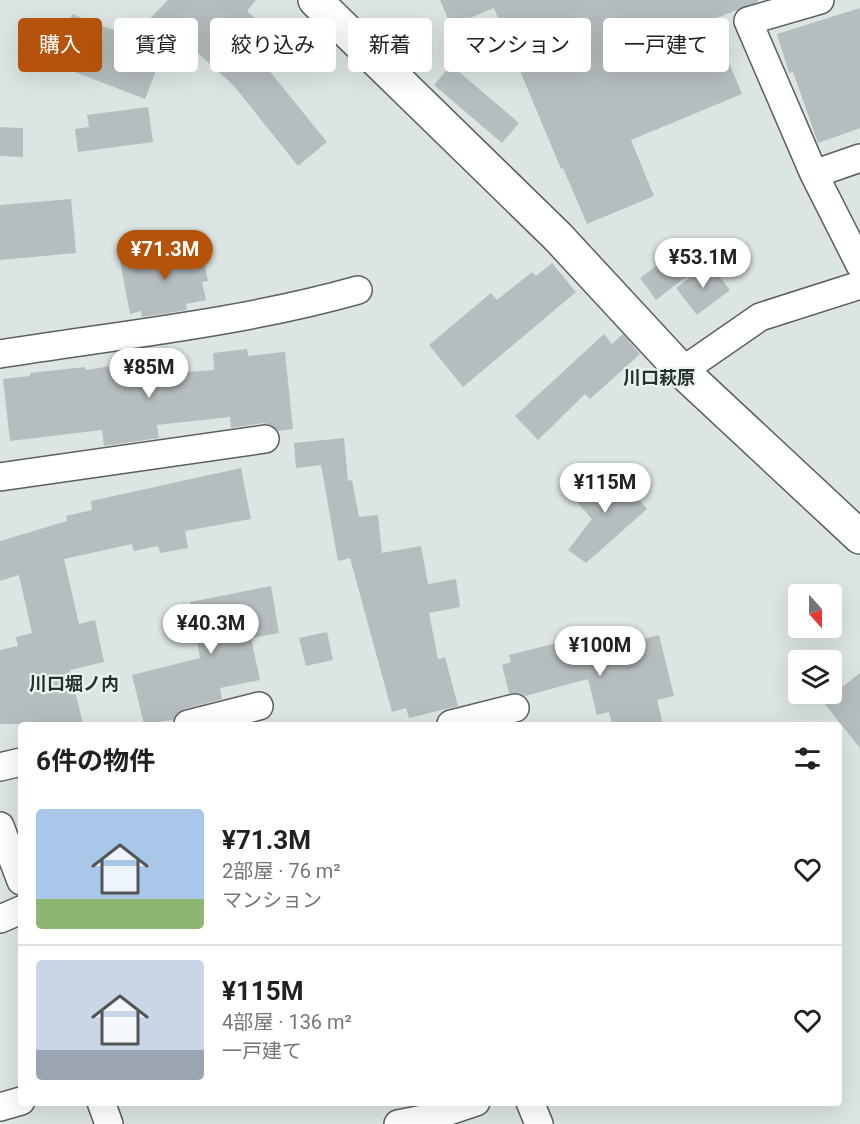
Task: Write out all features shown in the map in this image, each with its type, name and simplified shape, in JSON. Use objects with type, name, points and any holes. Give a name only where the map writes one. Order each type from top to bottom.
[{"type":"street","points":[[315,0],[558,237],[682,371],[860,537]]},
{"type":"street","points":[[820,0],[747,11],[814,174],[860,265]]},
{"type":"street","points":[[814,174],[860,158]]},
{"type":"street","points":[[682,371],[760,317],[860,285]]},
{"type":"street","points":[[0,354],[195,326],[297,307],[358,290]]},
{"type":"street","points":[[0,477],[265,439]]},
{"type":"street","points":[[196,722],[259,706]]},
{"type":"street","points":[[459,722],[515,708]]},
{"type":"street","points":[[0,766],[18,763]]},
{"type":"street","points":[[0,805],[0,816]]},
{"type":"street","points":[[0,826],[18,873]]},
{"type":"street","points":[[0,919],[18,911]]},
{"type":"street","points":[[0,1107],[18,1102]]},
{"type":"street","points":[[102,1106],[109,1124]]},
{"type":"street","points":[[398,1124],[428,1118],[464,1106]]},
{"type":"street","points":[[532,1106],[539,1124]]},
{"type":"building","points":[[168,0],[256,0],[247,11],[255,18],[210,18],[210,64],[198,53],[198,18],[150,18]]},
{"type":"building","points":[[440,0],[758,0],[758,2],[716,18],[603,18],[603,72],[729,72],[729,63],[742,94],[631,140],[654,196],[587,224],[563,168],[561,169],[521,72],[591,72],[591,18],[498,18],[494,8],[470,18],[448,18]]},
{"type":"building","points":[[860,8],[860,128],[818,143],[793,72],[789,73],[777,34]]},
{"type":"building","points":[[72,14],[82,18],[70,18]]},
{"type":"building","points":[[102,26],[114,30],[114,72],[155,72],[145,99],[75,72],[102,72]]},
{"type":"building","points":[[219,72],[270,72],[327,142],[298,166],[234,86]]},
{"type":"building","points":[[445,72],[459,72],[519,123],[502,143],[434,85]]},
{"type":"building","points":[[148,107],[153,142],[78,152],[75,129],[89,127],[87,115]]},
{"type":"building","points":[[0,127],[23,128],[23,157],[0,156]]},
{"type":"building","points":[[71,199],[76,253],[0,260],[0,205]]},
{"type":"building","points":[[201,245],[208,281],[202,282],[206,300],[186,304],[187,310],[142,317],[141,311],[130,314],[120,261]]},
{"type":"building","points":[[675,252],[691,273],[656,300],[640,278]]},
{"type":"building","points":[[552,263],[576,292],[463,387],[429,345],[491,293],[497,300],[532,272],[536,276]]},
{"type":"building","points":[[709,263],[730,290],[697,315],[676,288]]},
{"type":"building","points":[[604,334],[612,344],[623,334],[640,354],[590,399],[585,394],[538,440],[515,416]]},
{"type":"building","points":[[247,349],[248,356],[285,352],[293,429],[278,431],[271,425],[263,423],[231,428],[230,417],[157,425],[159,438],[104,446],[102,430],[10,441],[3,379],[30,376],[30,373],[85,367],[86,370],[135,362],[137,376],[214,370],[213,353]]},
{"type":"building","points":[[344,438],[348,481],[352,480],[359,517],[378,515],[382,553],[421,546],[428,584],[456,579],[460,607],[429,613],[438,659],[445,657],[458,706],[409,718],[406,708],[392,712],[350,558],[338,561],[321,465],[296,468],[294,443]]},
{"type":"building","points":[[609,467],[647,509],[586,563],[568,550],[592,519],[574,499]]},
{"type":"building","points":[[241,468],[251,519],[185,531],[188,548],[160,553],[158,546],[134,551],[132,544],[64,559],[79,624],[95,620],[104,662],[70,670],[83,722],[0,724],[0,650],[18,646],[16,637],[32,633],[19,575],[0,581],[0,541],[67,521],[66,516],[92,510],[91,501]]},
{"type":"building","points":[[271,586],[279,633],[251,638],[260,680],[220,688],[222,699],[184,709],[173,720],[144,722],[132,675],[200,658],[190,602]]},
{"type":"building","points":[[327,632],[333,660],[306,666],[299,638]]},
{"type":"building","points":[[659,635],[674,696],[657,700],[662,722],[612,722],[609,712],[597,715],[588,679],[525,696],[519,693],[509,693],[502,665],[511,662],[509,655],[565,641],[569,657]]},
{"type":"building","points":[[860,673],[860,748],[842,726],[842,722],[839,722],[825,704],[842,704],[842,687]]},
{"type":"district","name":"川口萩原","points":[[659,378]]},
{"type":"district","name":"川口堀ノ内","points":[[74,684]]}]
